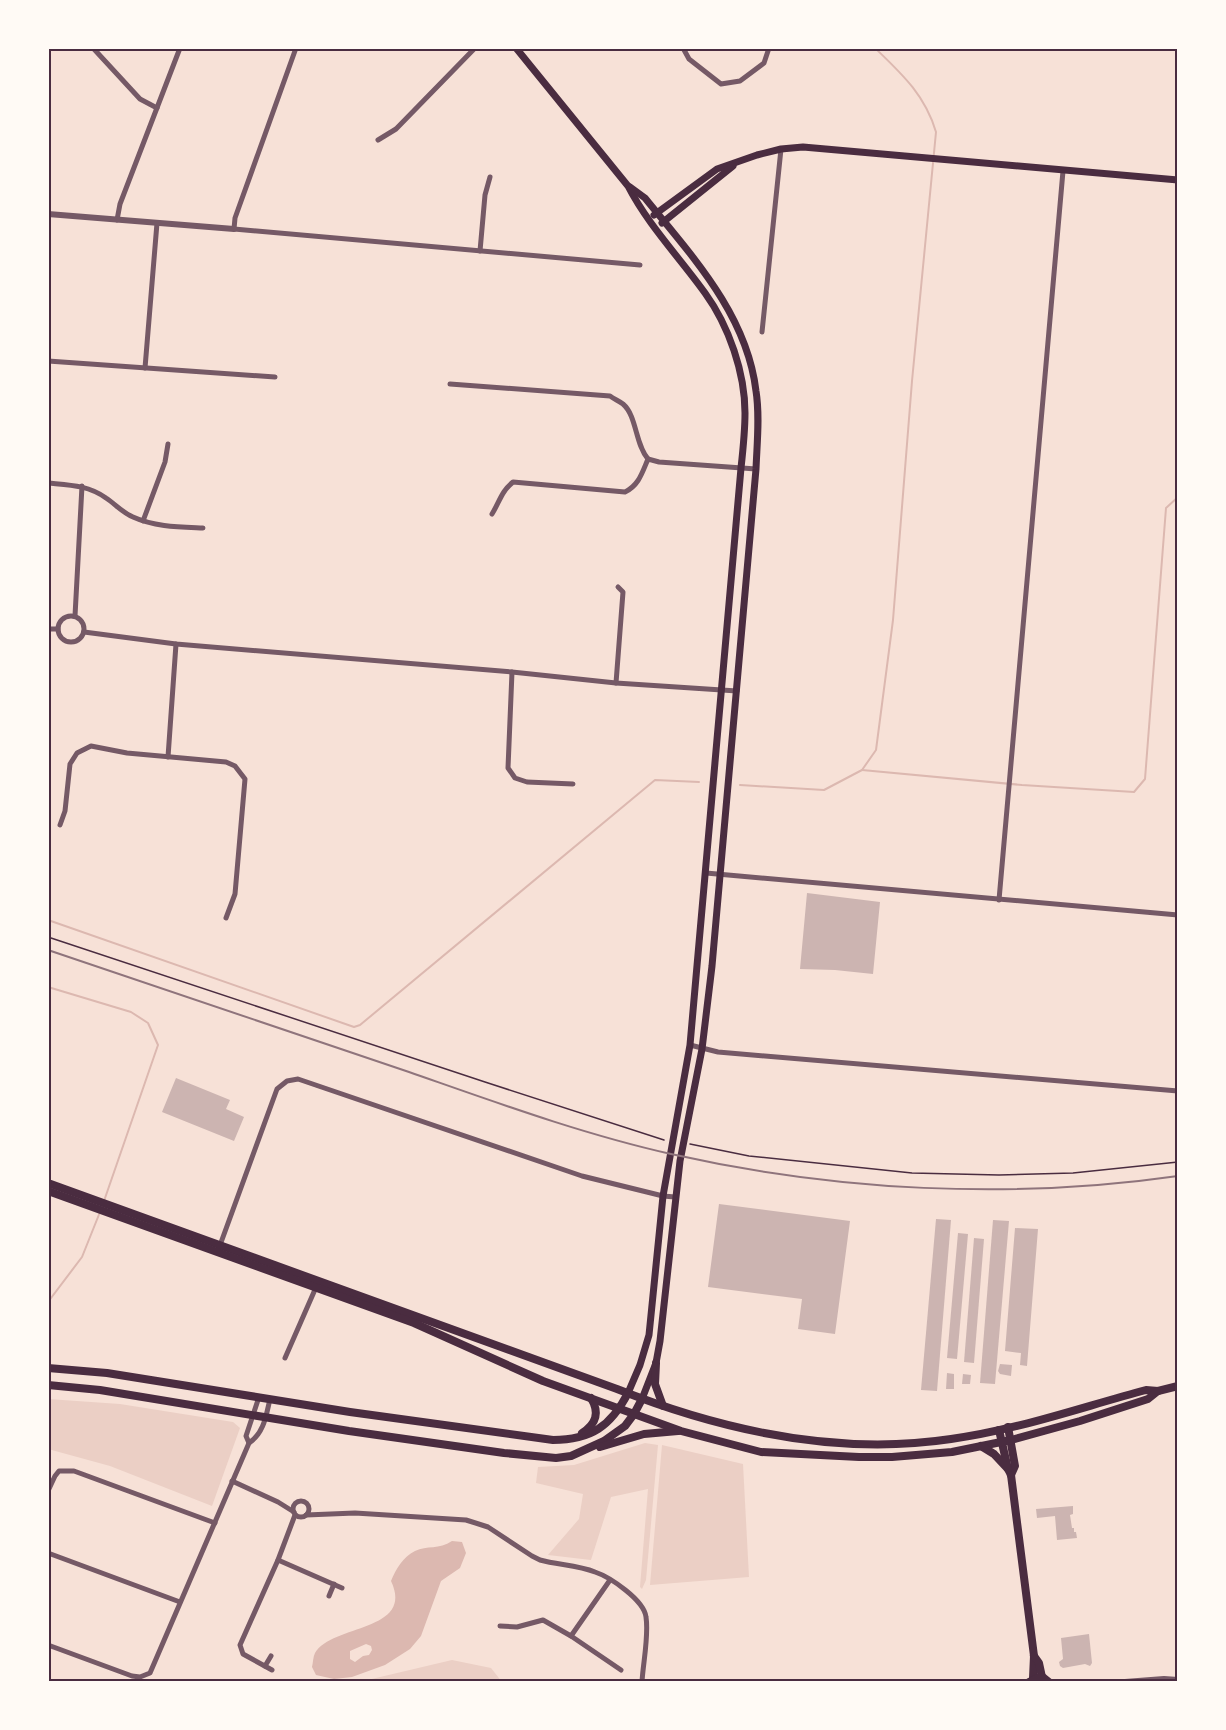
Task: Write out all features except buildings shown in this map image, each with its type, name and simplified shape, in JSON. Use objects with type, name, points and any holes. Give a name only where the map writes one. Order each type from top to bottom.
[{"type":"main road","points":[[48,1368],[107,1373],[525,1438],[568,1440],[580,1438],[601,1428],[620,1409],[640,1365],[649,1335],[663,1196],[690,1045],[741,468],[745,413],[743,390],[736,358],[707,295],[637,204],[628,186],[516,48]]},
{"type":"main road","points":[[649,219],[717,169],[757,155],[803,147],[1178,180]]},
{"type":"main road","points":[[656,229],[736,164]]},
{"type":"main road","points":[[628,186],[645,198],[728,307],[742,337],[757,391],[756,469],[721,875],[702,1049],[675,1197],[656,1364],[655,1384],[663,1406]]},
{"type":"main road","points":[[48,1182],[92,1203]]},
{"type":"main road","points":[[48,1191],[116,1211],[317,1285],[663,1406],[746,1429],[802,1439],[843,1444],[929,1442],[999,1430],[1146,1390],[1158,1391],[1178,1386]]},
{"type":"main road","points":[[317,1285],[414,1323],[543,1381],[681,1431],[755,1451],[817,1456],[892,1457],[952,1452],[1011,1440],[1115,1410],[1148,1399],[1158,1391]]},
{"type":"main road","points":[[571,1456],[604,1441],[625,1426],[642,1399],[656,1364]]},
{"type":"main road","points":[[48,1385],[100,1390],[504,1454],[556,1458],[571,1456],[633,1436],[681,1431]]},
{"type":"main road","points":[[568,1440],[593,1424],[596,1410],[591,1398]]},
{"type":"main road","points":[[1008,1427],[1015,1466],[1009,1472]]},
{"type":"main road","points":[[999,1430],[1009,1472],[1034,1656],[1042,1680]]},
{"type":"main road","points":[[981,1446],[994,1454],[1009,1472]]},
{"type":"street","points":[[93,48],[140,99],[157,108]]},
{"type":"street","points":[[117,219],[120,204],[180,48]]},
{"type":"street","points":[[234,229],[235,218],[296,48]]},
{"type":"street","points":[[378,140],[396,129],[475,48]]},
{"type":"street","points":[[683,48],[689,58],[721,84],[740,81],[764,63],[769,48]]},
{"type":"street","points":[[762,332],[781,149]]},
{"type":"street","points":[[999,900],[1063,171]]},
{"type":"street","points":[[480,251],[489,177]]},
{"type":"street","points":[[48,214],[640,265]]},
{"type":"street","points":[[145,368],[157,223]]},
{"type":"street","points":[[48,361],[275,377]]},
{"type":"street","points":[[450,384],[610,396],[624,405],[629,413],[641,451],[648,459],[659,462],[756,469]]},
{"type":"street","points":[[143,521],[165,462],[168,444]]},
{"type":"street","points":[[492,514],[503,490],[513,482],[625,492],[639,481],[648,459]]},
{"type":"street","points":[[48,483],[82,486],[98,492],[131,516],[143,521],[165,526],[203,528]]},
{"type":"street","points":[[75,616],[82,486]]},
{"type":"street","points":[[616,683],[623,592],[618,587]]},
{"type":"street","points":[[75,616],[83,622],[84,632],[80,638],[72,642],[63,639],[58,629],[64,618],[75,616]]},
{"type":"street","points":[[48,629],[58,629]]},
{"type":"street","points":[[84,632],[176,644],[616,683],[737,691]]},
{"type":"street","points":[[168,757],[176,644]]},
{"type":"street","points":[[512,672],[508,768],[515,778],[526,782],[573,784]]},
{"type":"street","points":[[60,825],[65,810],[70,764],[77,753],[91,746],[168,757],[226,762],[235,766],[245,779],[235,894],[226,918]]},
{"type":"street","points":[[706,873],[1178,915]]},
{"type":"street","points":[[690,1045],[702,1049],[741,1054],[1178,1091]]},
{"type":"street","points":[[219,1249],[277,1089],[287,1081],[298,1079],[582,1176],[675,1197]]},
{"type":"street","points":[[285,1358],[317,1285]]},
{"type":"street","points":[[249,1443],[246,1436],[259,1397]]},
{"type":"street","points":[[48,1645],[132,1676],[147,1679],[249,1443],[257,1438],[270,1399]]},
{"type":"street","points":[[48,1491],[59,1471],[74,1471],[214,1523]]},
{"type":"street","points":[[232,1481],[278,1502],[294,1514],[304,1516],[355,1513],[466,1520],[488,1527],[532,1556],[556,1564],[595,1572],[610,1580],[640,1603],[646,1616],[642,1682]]},
{"type":"street","points":[[278,1502],[295,1505],[301,1502],[319,1514]]},
{"type":"street","points":[[272,1670],[243,1654],[240,1645],[292,1527],[295,1505]]},
{"type":"street","points":[[292,1527],[304,1516],[308,1507]]},
{"type":"street","points":[[48,1553],[180,1602]]},
{"type":"street","points":[[278,1560],[342,1588]]},
{"type":"street","points":[[571,1636],[610,1580]]},
{"type":"street","points":[[328,1596],[334,1584]]},
{"type":"street","points":[[500,1626],[517,1627],[543,1620],[621,1670]]},
{"type":"street","points":[[266,1666],[271,1656]]},
{"type":"street","points":[[1125,1682],[1178,1680]]},
{"type":"path","points":[[48,937],[484,1082],[672,1141]]},
{"type":"path","points":[[684,1142],[749,1156],[912,1173],[1073,1173],[1178,1162]]},
{"type":"shaded area","points":[[48,1399],[120,1404],[233,1422],[240,1428],[212,1506],[110,1466],[48,1449]]},
{"type":"shaded area","points":[[645,1443],[658,1445],[646,1580],[642,1589],[640,1587],[648,1489],[611,1497],[591,1560],[548,1555],[579,1519],[583,1494],[536,1483],[538,1467],[574,1465]]},
{"type":"shaded area","points":[[662,1445],[743,1464],[749,1577],[650,1585]]},
{"type":"shaded area","points":[[452,1541],[462,1542],[466,1553],[460,1568],[441,1581],[421,1636],[410,1649],[385,1665],[352,1677],[334,1679],[316,1675],[312,1667],[314,1656],[324,1644],[382,1619],[392,1610],[395,1598],[391,1581],[403,1560],[420,1549]],"holes":[[[366,1644],[371,1646],[372,1650],[369,1655],[355,1662],[350,1659],[350,1651]]]},
{"type":"shaded area","points":[[452,1660],[491,1668],[502,1682],[359,1682]]},
{"type":"waterway","points":[[740,785],[824,790],[862,770],[876,750],[893,620],[912,381],[936,132],[926,107],[912,86],[875,48]]},
{"type":"waterway","points":[[862,770],[1022,785],[1134,792],[1145,779],[1166,508],[1178,497]]},
{"type":"waterway","points":[[48,920],[354,1027],[360,1025],[655,780],[699,782]]},
{"type":"waterway","points":[[48,987],[131,1012],[148,1023],[158,1045],[104,1201]]},
{"type":"waterway","points":[[48,1302],[82,1257],[100,1212]]},
{"type":"railway","points":[[48,950],[572,1127],[638,1146],[733,1167],[860,1184],[924,1188],[1052,1188],[1178,1176]]}]
